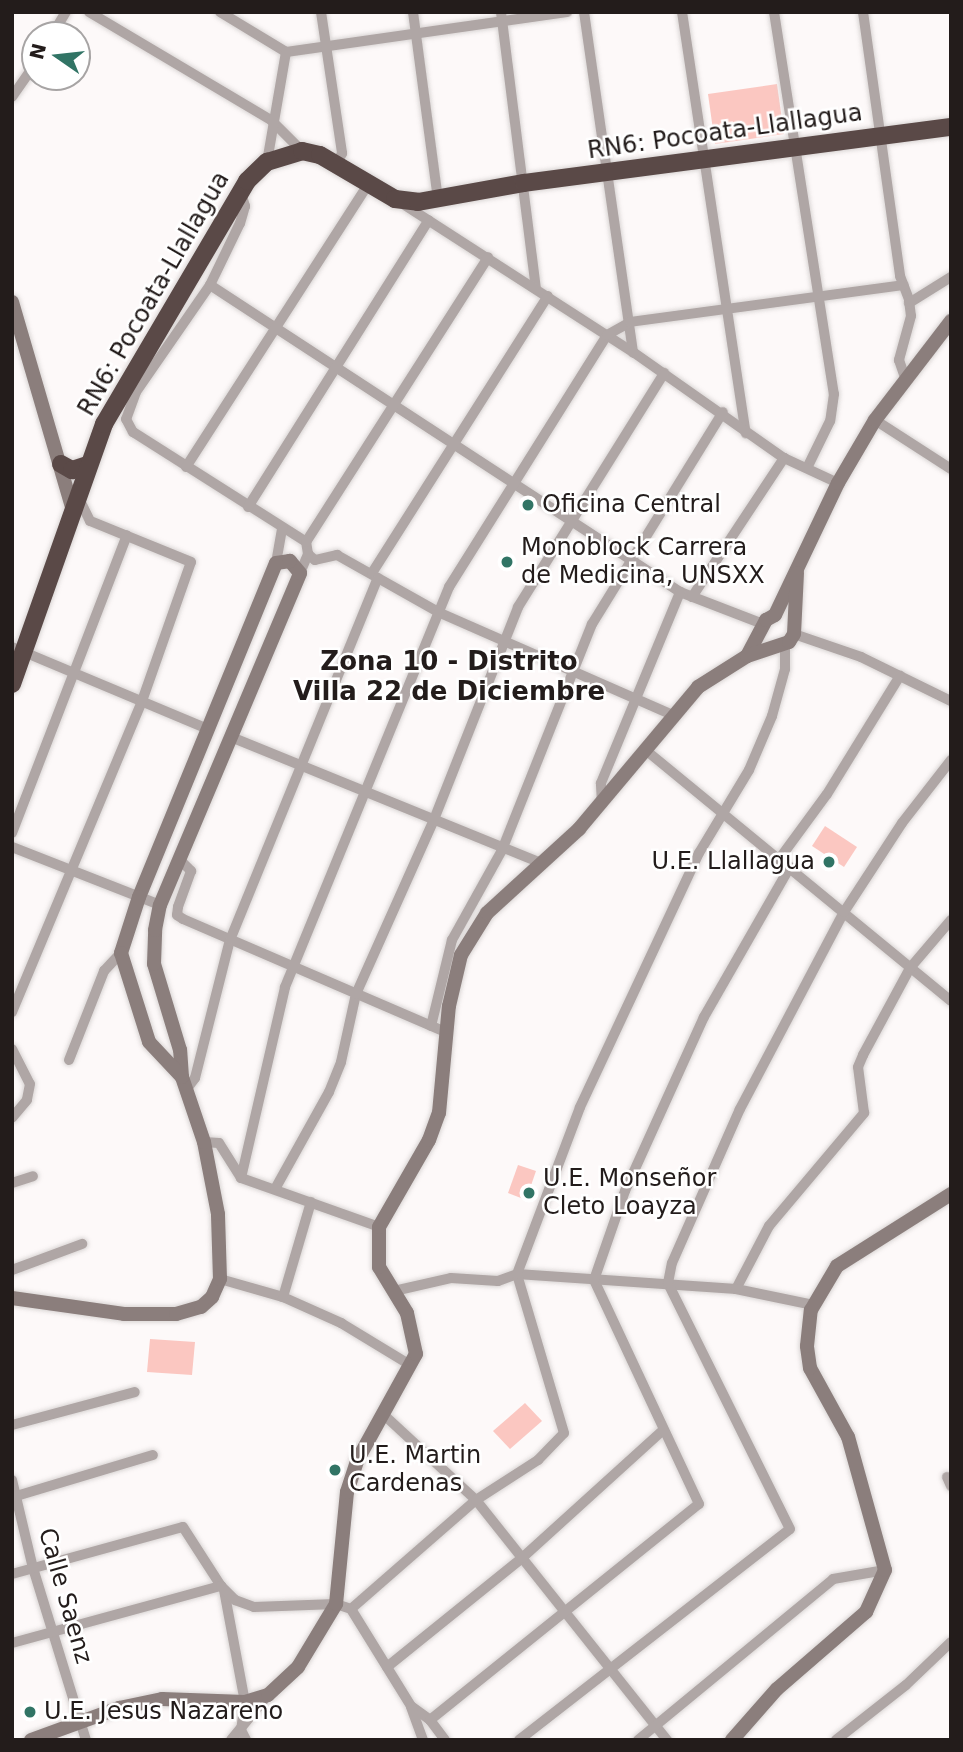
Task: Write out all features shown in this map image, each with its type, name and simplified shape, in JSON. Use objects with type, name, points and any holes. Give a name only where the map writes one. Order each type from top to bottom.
[{"type":"highway","name":"RN6: Pocoata-Llallagua","points":[[12,684],[18,650],[87,464],[116,403],[241,192],[267,162],[302,151],[337,164],[395,199],[438,199],[524,183],[951,127]]},
{"type":"highway","points":[[61,464],[72,470],[87,464]]},
{"type":"street","points":[[89,12],[271,120],[302,151]]},
{"type":"street","points":[[321,12],[342,153],[337,164]]},
{"type":"street","points":[[413,12],[438,199]]},
{"type":"street","points":[[223,13],[286,52],[415,35],[502,17],[567,12]]},
{"type":"street","points":[[584,12],[610,172],[633,352]]},
{"type":"street","points":[[682,12],[731,308],[746,433]]},
{"type":"street","points":[[774,12],[794,147],[822,296],[834,394],[830,421],[807,468]]},
{"type":"street","points":[[863,12],[904,285],[909,303],[900,360],[905,377]]},
{"type":"street","points":[[502,17],[536,288]]},
{"type":"street","points":[[267,162],[271,120],[286,52]]},
{"type":"street","points":[[187,467],[368,185]]},
{"type":"street","points":[[241,192],[245,206],[240,223],[210,285],[136,391],[126,419],[133,432],[306,542]]},
{"type":"street","points":[[395,199],[633,352],[723,412],[746,433],[784,458],[838,483]]},
{"type":"street","points":[[248,507],[429,220]]},
{"type":"street","points":[[12,1298],[124,1314],[176,1314],[201,1307],[212,1297],[220,1279],[218,1214],[204,1142],[184,1084],[180,1050],[154,964],[160,905],[308,554],[306,542],[488,257]]},
{"type":"street","points":[[909,303],[951,277]]},
{"type":"street","points":[[210,285],[680,592],[767,622],[787,637],[900,677],[951,701]]},
{"type":"street","points":[[241,1178],[293,966],[438,612],[449,587],[607,335],[630,323],[904,285]]},
{"type":"street","points":[[184,1084],[195,1078],[230,940],[303,769],[375,576],[548,296]]},
{"type":"street","points":[[12,302],[74,500],[90,522],[191,562],[142,701],[12,1012]]},
{"type":"street","points":[[747,656],[797,573],[838,483],[875,420],[905,377],[951,321]]},
{"type":"street","points":[[275,1189],[337,1072],[356,994],[433,822],[502,642],[571,520],[664,373]]},
{"type":"street","points":[[431,1026],[452,940],[502,850],[592,624],[723,412]]},
{"type":"street","points":[[875,420],[951,469]]},
{"type":"street","points":[[692,597],[784,458]]},
{"type":"street","points":[[69,1060],[104,971],[121,953],[138,897],[276,563],[282,528]]},
{"type":"street","points":[[12,833],[71,674],[127,535]]},
{"type":"street","points":[[308,554],[315,560],[337,555],[438,612],[634,702],[675,716]]},
{"type":"street","points":[[276,563],[290,561],[300,573]]},
{"type":"street","points":[[351,1609],[475,1500],[538,1460],[564,1433],[517,1274],[580,1107],[678,896],[772,716],[785,669],[797,573]]},
{"type":"street","points":[[602,804],[601,783],[680,592]]},
{"type":"street","points":[[767,622],[768,644],[787,637]]},
{"type":"street","points":[[230,1740],[244,1735],[268,1695],[298,1667],[336,1604],[346,1492],[383,1414],[416,1354],[414,1333],[394,1291],[379,1268],[379,1227],[436,1122],[453,981],[472,931],[602,804],[648,752],[698,687],[747,656],[787,637]]},
{"type":"street","points":[[18,650],[71,674],[206,727]]},
{"type":"street","points":[[780,859],[827,794],[900,677]]},
{"type":"street","points":[[231,737],[433,822],[541,863]]},
{"type":"street","points":[[648,752],[951,1002]]},
{"type":"street","points":[[519,1740],[790,1529],[668,1283],[672,1263],[740,1109],[844,912],[902,823],[951,760]]},
{"type":"street","points":[[12,847],[160,905]]},
{"type":"street","points":[[180,860],[188,865],[190,879],[177,915],[448,1033]]},
{"type":"street","points":[[430,1720],[699,1504],[594,1280],[625,1191],[704,1017],[790,867]]},
{"type":"street","points":[[736,1289],[769,1226],[864,1113],[858,1067],[910,968],[951,920]]},
{"type":"street","points":[[121,953],[149,1042],[184,1084]]},
{"type":"street","points":[[12,1049],[30,1084],[23,1107],[12,1118]]},
{"type":"street","points":[[204,1142],[219,1143],[241,1178],[379,1227]]},
{"type":"street","points":[[12,1183],[33,1176]]},
{"type":"street","points":[[732,1740],[786,1681],[866,1612],[885,1570],[849,1437],[810,1368],[807,1346],[813,1306],[837,1266],[951,1194]]},
{"type":"street","points":[[283,1297],[311,1202]]},
{"type":"street","points":[[12,1270],[82,1244]]},
{"type":"street","points":[[394,1291],[451,1278],[498,1281],[517,1274],[736,1289],[813,1306]]},
{"type":"street","points":[[220,1279],[283,1297],[372,1339],[410,1365]]},
{"type":"street","points":[[12,1425],[135,1392]]},
{"type":"street","points":[[383,1414],[475,1500],[667,1740]]},
{"type":"street","points":[[387,1667],[522,1558],[663,1430]]},
{"type":"street","points":[[15,1497],[153,1455]]},
{"type":"street","name":"Calle Saenz","points":[[12,1480],[33,1568],[86,1740]]},
{"type":"street","points":[[12,1574],[183,1527],[223,1588],[245,1702],[244,1735]]},
{"type":"street","points":[[638,1740],[832,1579],[885,1570]]},
{"type":"street","points":[[12,1643],[52,1629],[223,1588],[254,1607],[336,1604],[351,1609],[411,1706],[422,1740]]},
{"type":"street","points":[[836,1740],[906,1685],[951,1642]]},
{"type":"street","points":[[32,1740],[82,1722],[162,1699],[245,1702],[268,1695]]},
{"type":"street","points":[[411,1706],[430,1720],[445,1740]]},
{"type":"shaded area","points":[[777,84],[784,134],[715,144],[708,94]]},
{"type":"shaded area","points":[[825,826],[857,847],[844,867],[812,846]]},
{"type":"shaded area","points":[[518,1165],[536,1171],[526,1200],[508,1193]]},
{"type":"shaded area","points":[[150,1339],[195,1342],[192,1375],[147,1372]]},
{"type":"shaded area","points":[[525,1403],[542,1421],[510,1449],[493,1431]]},
{"type":"place","name":"Oficina Central","points":[[528,505]]},
{"type":"place","name":"Monoblock Carrera de Medicina, UNSXX","points":[[507,562]]},
{"type":"place","name":"U.E. Llallagua","points":[[829,862]]},
{"type":"place","name":"U.E. Monseñor Cleto Loayza","points":[[529,1193]]},
{"type":"place","name":"U.E. Martin Cardenas","points":[[335,1470]]},
{"type":"place","name":"U.E. Jesus Nazareno","points":[[30,1712]]},
{"type":"district","name":"Zona 10 - Distrito Villa 22 de Diciembre","points":[[449,677]]}]
